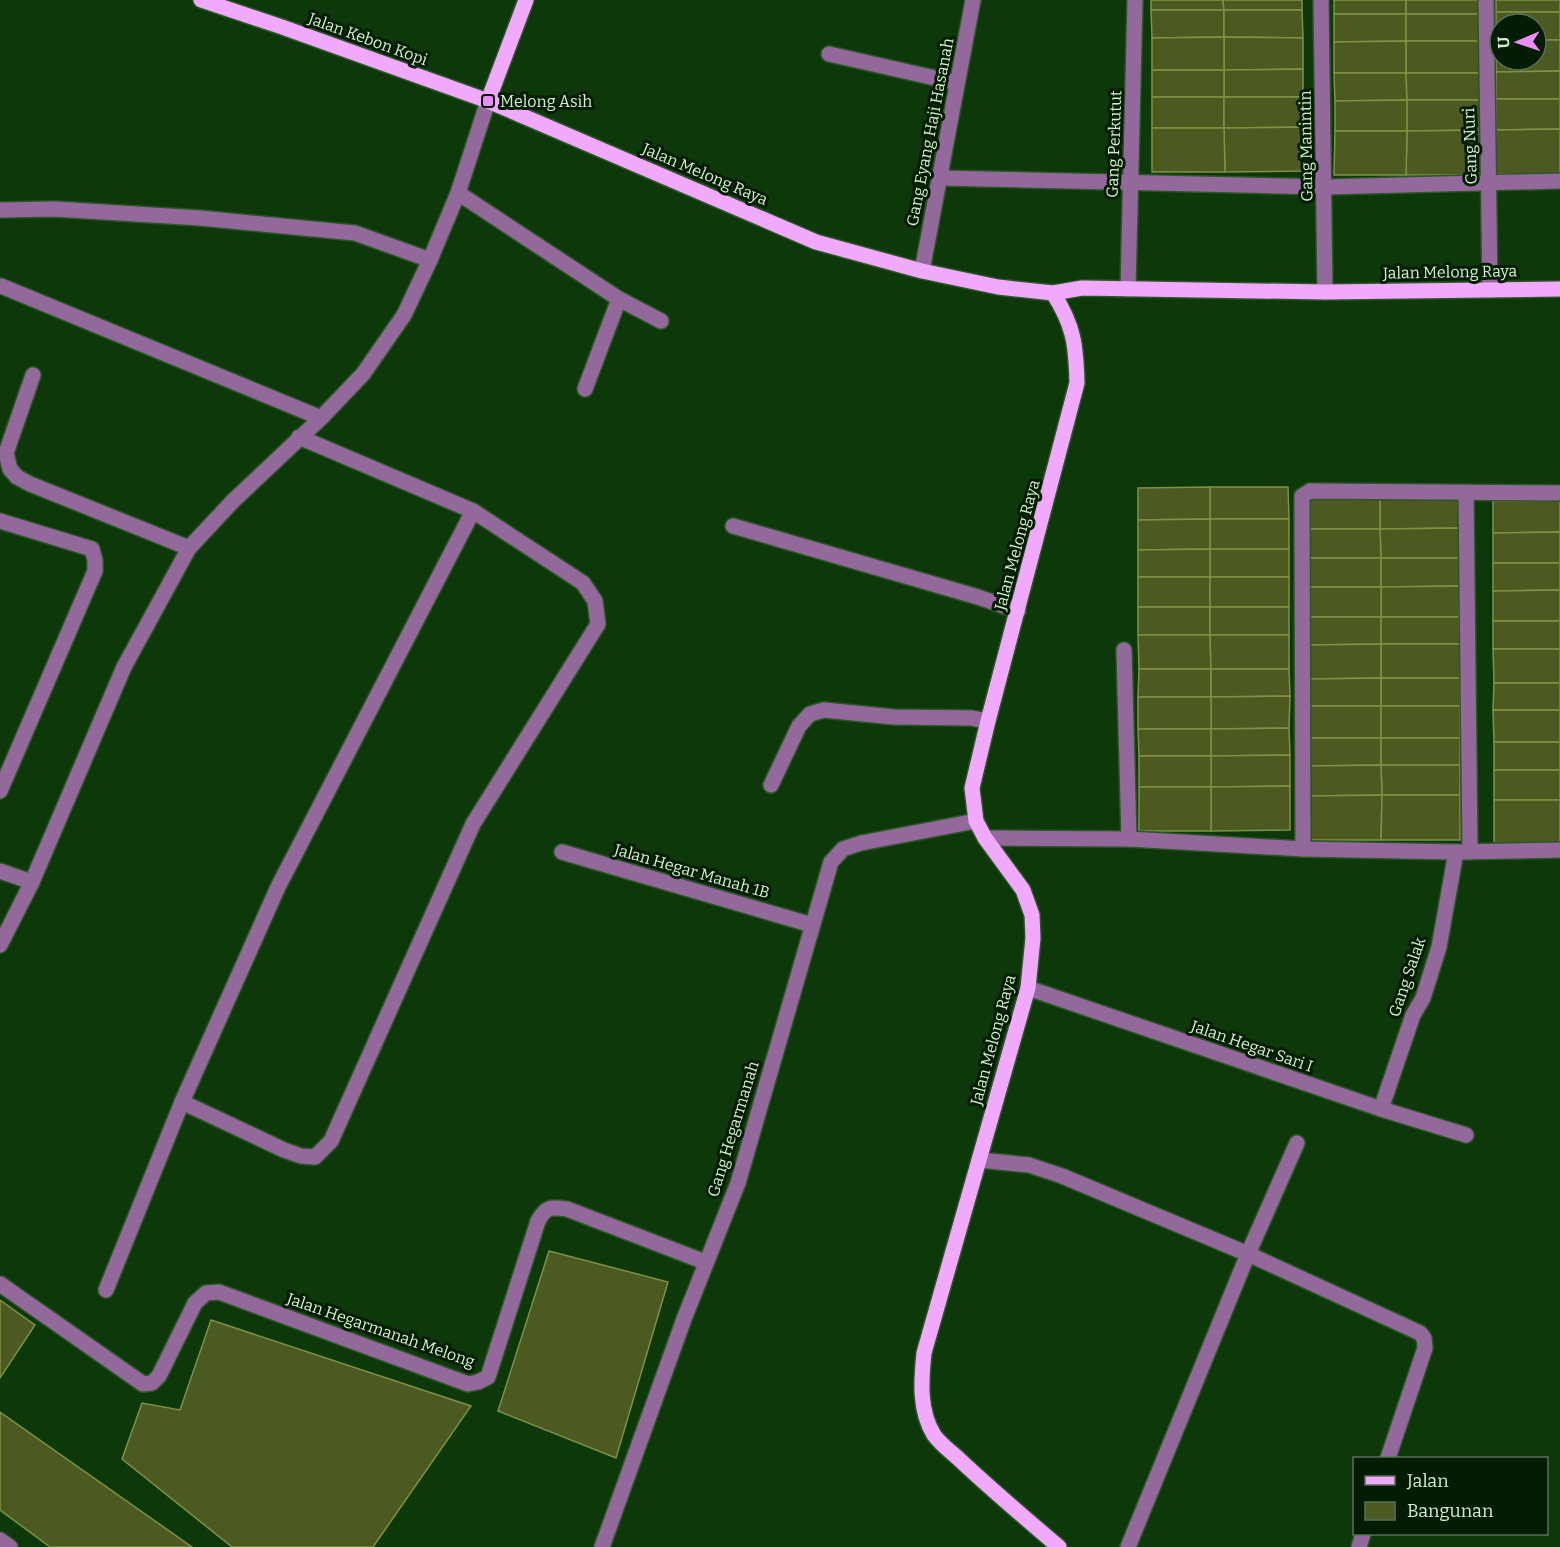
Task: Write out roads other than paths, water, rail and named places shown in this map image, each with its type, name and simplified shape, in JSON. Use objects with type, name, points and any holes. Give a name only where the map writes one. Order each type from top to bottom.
[{"type":"main road","name":"Jalan Kebon Kopi","points":[[201,0],[488,101]]},
{"type":"main road","points":[[488,101],[526,0]]},
{"type":"main road","name":"Jalan Melong Raya","points":[[488,101],[816,242],[998,287],[1053,293],[1082,288],[1325,292],[1560,289]]},
{"type":"main road","name":"Jalan Melong Raya","points":[[1053,293],[1065,311],[1076,345],[1077,382],[972,788],[976,821],[985,838],[1023,890],[1032,915],[1033,938],[1028,988],[924,1353],[921,1377],[926,1416],[935,1436],[984,1483],[1059,1547]]},
{"type":"street","name":"Gang Eyang Haji Hasanah","points":[[922,270],[974,0]]},
{"type":"street","name":"Gang Perkutut","points":[[1128,289],[1135,0]]},
{"type":"street","name":"Gang Manintin","points":[[1321,0],[1325,292]]},
{"type":"street","name":"Gang Nuri","points":[[1486,0],[1490,290]]},
{"type":"street","points":[[829,54],[957,82]]},
{"type":"street","points":[[2,936],[32,882],[124,667],[189,548],[233,501],[321,418],[363,374],[404,315],[458,193],[488,101]]},
{"type":"street","points":[[940,178],[1324,187],[1560,181]]},
{"type":"street","points":[[458,193],[619,299],[661,321]]},
{"type":"street","points":[[0,210],[55,209],[200,218],[355,233],[430,260]]},
{"type":"street","points":[[1,286],[321,418]]},
{"type":"street","points":[[585,389],[619,299]]},
{"type":"street","points":[[33,375],[6,453],[10,469],[17,477],[189,548]]},
{"type":"street","points":[[182,1102],[301,1156],[315,1157],[332,1141],[473,824],[598,624],[595,601],[583,583],[473,511],[299,437]]},
{"type":"street","points":[[1303,849],[1302,496],[1310,491],[1560,493]]},
{"type":"street","name":"Gang Salak","points":[[1381,1109],[1413,1015],[1423,998],[1463,852],[1466,493]]},
{"type":"street","points":[[106,1290],[182,1102],[278,887],[473,511]]},
{"type":"street","points":[[0,521],[92,549],[95,571],[0,791]]},
{"type":"street","points":[[733,526],[1018,610]]},
{"type":"street","points":[[1124,650],[1129,839]]},
{"type":"street","points":[[771,786],[799,726],[810,714],[824,710],[894,717],[971,718],[988,721]]},
{"type":"street","name":"Gang Hegarmanah","points":[[602,1547],[705,1262],[738,1184],[831,862],[843,849],[861,843],[976,821]]},
{"type":"street","points":[[985,838],[1129,839],[1303,849],[1463,852],[1560,850]]},
{"type":"street","name":"Jalan Hegar Manah 1B","points":[[562,852],[812,925]]},
{"type":"street","points":[[0,871],[32,882]]},
{"type":"street","name":"Jalan Hegar Sari I","points":[[1028,988],[1381,1109],[1466,1135]]},
{"type":"street","points":[[1128,1547],[1248,1254],[1297,1143]]},
{"type":"street","points":[[978,1160],[1029,1165],[1062,1176],[1248,1254],[1420,1333],[1424,1338],[1425,1348],[1388,1457]]},
{"type":"street","name":"Jalan Hegarmanah Melong","points":[[0,1284],[143,1384],[152,1383],[159,1376],[195,1303],[206,1293],[219,1292],[468,1384],[488,1377],[543,1211],[554,1207],[567,1209],[705,1262]]},
{"type":"street","points":[[0,1540],[10,1547]]},
{"type":"place","name":"Melong Asih","points":[[488,101]]}]
